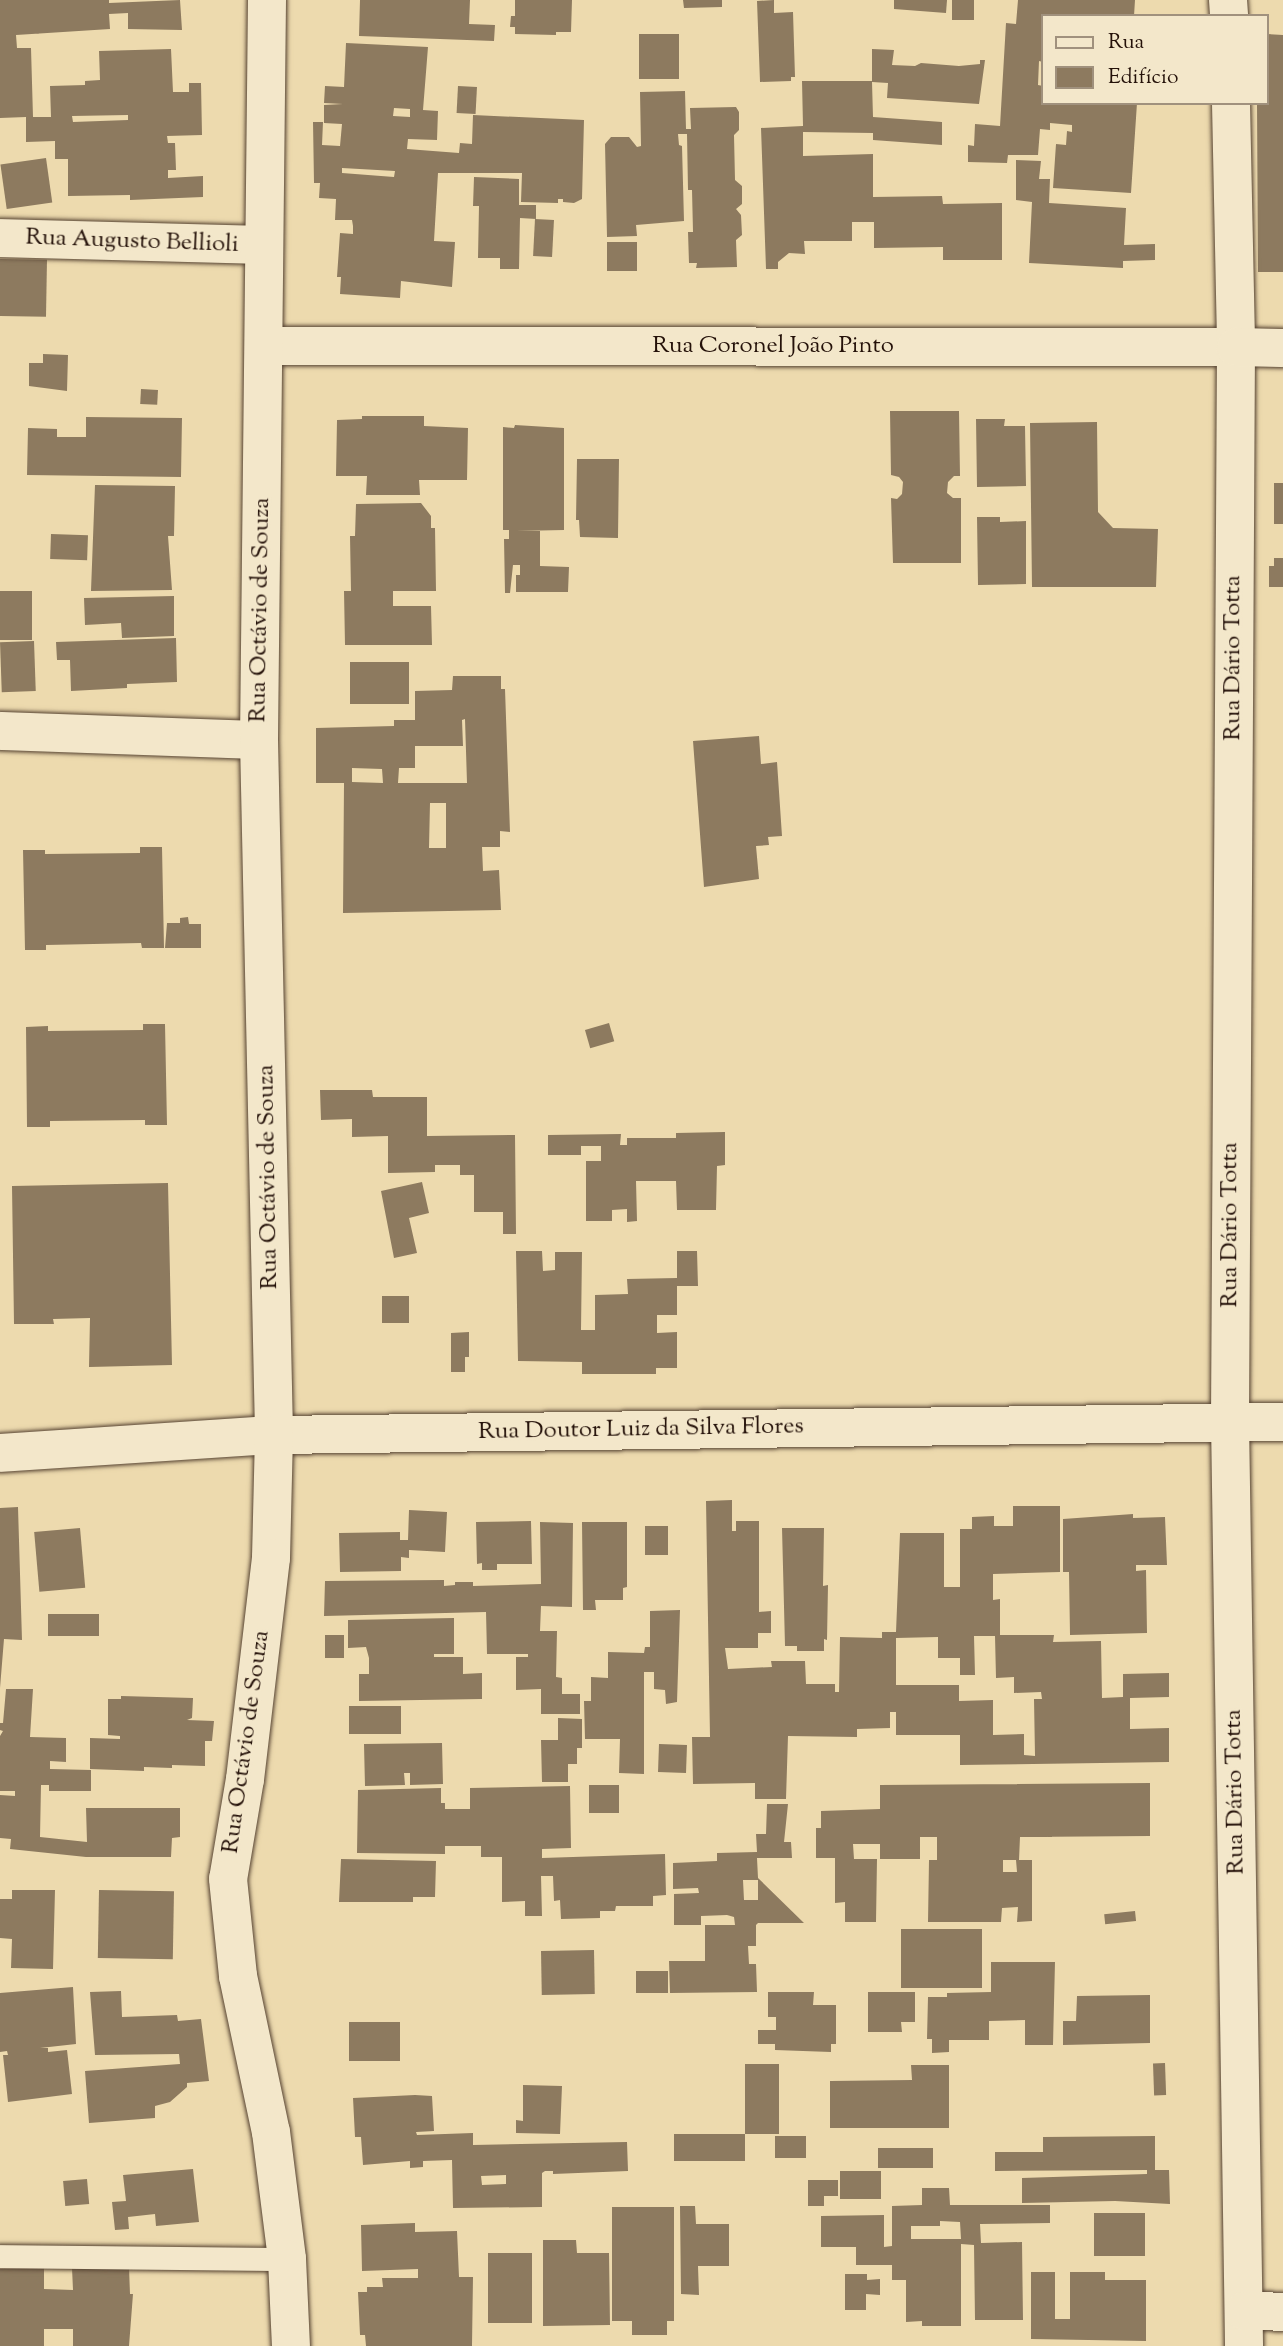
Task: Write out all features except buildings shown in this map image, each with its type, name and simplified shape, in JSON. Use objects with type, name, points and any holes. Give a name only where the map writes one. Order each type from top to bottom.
[{"type":"street","name":"Rua Octávio de Souza","points":[[267,0],[260,740],[274,1435],[271,1558],[245,1779],[228,1879],[238,1976],[271,2132],[287,2259],[291,2346]]},
{"type":"street","name":"Rua Dário Totta","points":[[1231,105],[1236,347],[1230,1421],[1244,2328]]},
{"type":"street","name":"Rua Augusto Bellioli","points":[[0,238],[264,245]]},
{"type":"street","name":"Rua Coronel João Pinto","points":[[264,346],[1283,348]]},
{"type":"street","points":[[0,731],[260,740]]},
{"type":"street","name":"Rua Doutor Luiz da Silva Flores","points":[[0,1453],[274,1435],[1283,1422]]},
{"type":"street","points":[[1244,2328],[1283,2312]]},
{"type":"lane","points":[[0,2256],[287,2259]]}]
